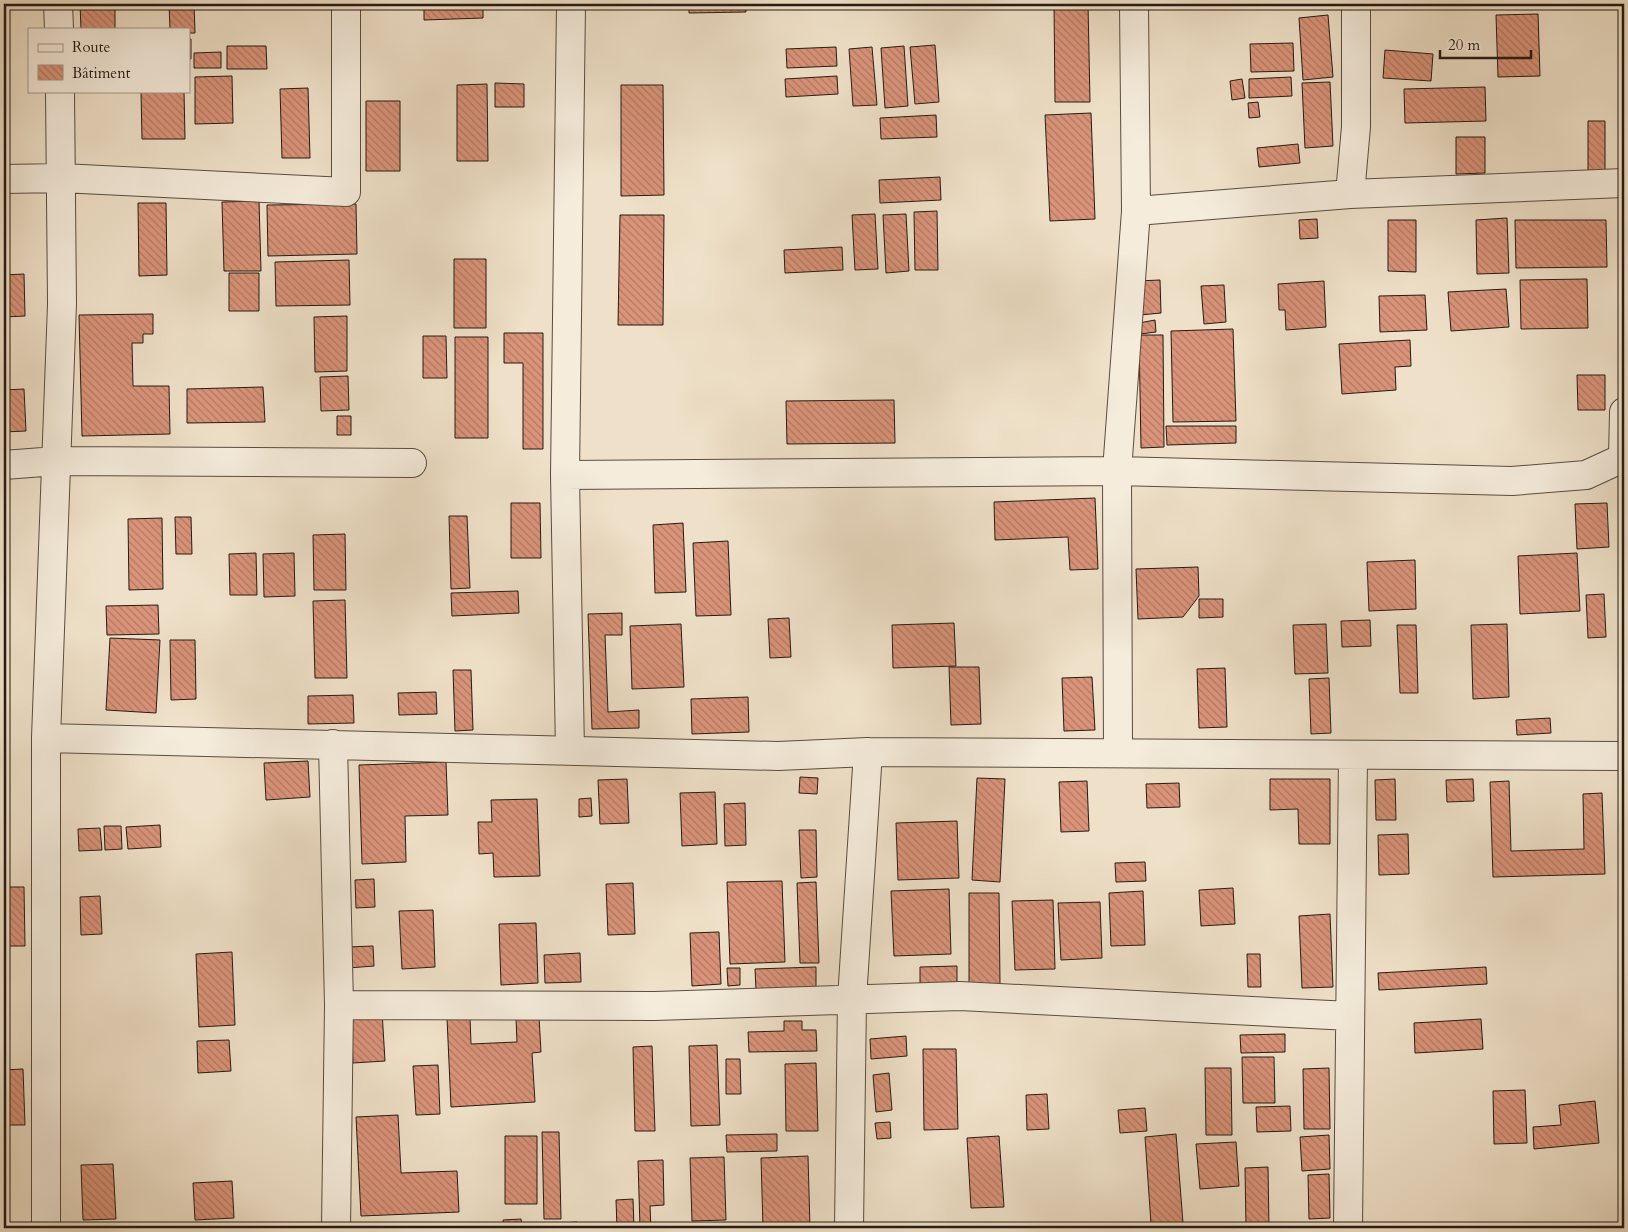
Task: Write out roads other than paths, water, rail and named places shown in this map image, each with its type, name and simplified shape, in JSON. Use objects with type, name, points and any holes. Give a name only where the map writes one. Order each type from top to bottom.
[{"type":"street","points":[[58,4],[58,28]]},
{"type":"street","points":[[4,180],[61,178],[346,192],[346,4]]},
{"type":"street","points":[[570,751],[565,475],[571,4]]},
{"type":"street","points":[[1118,752],[1117,471],[1136,210],[1134,4]]},
{"type":"street","points":[[1350,194],[1356,127],[1356,4]]},
{"type":"street","points":[[46,1228],[46,738],[62,304],[60,92]]},
{"type":"street","points":[[1136,210],[1350,194],[1624,183]]},
{"type":"street","points":[[565,475],[1117,471],[1512,481],[1586,476],[1624,459],[1624,412]]},
{"type":"street","points":[[4,465],[56,461],[412,464]]},
{"type":"street","points":[[46,738],[778,756],[868,752],[1624,756]]},
{"type":"street","points":[[334,744],[339,1005],[336,1228]]},
{"type":"street","points":[[850,1228],[852,999],[868,752]]},
{"type":"street","points":[[1348,1228],[1353,756]]},
{"type":"street","points":[[339,1005],[655,1006],[960,996],[1350,1016]]}]
